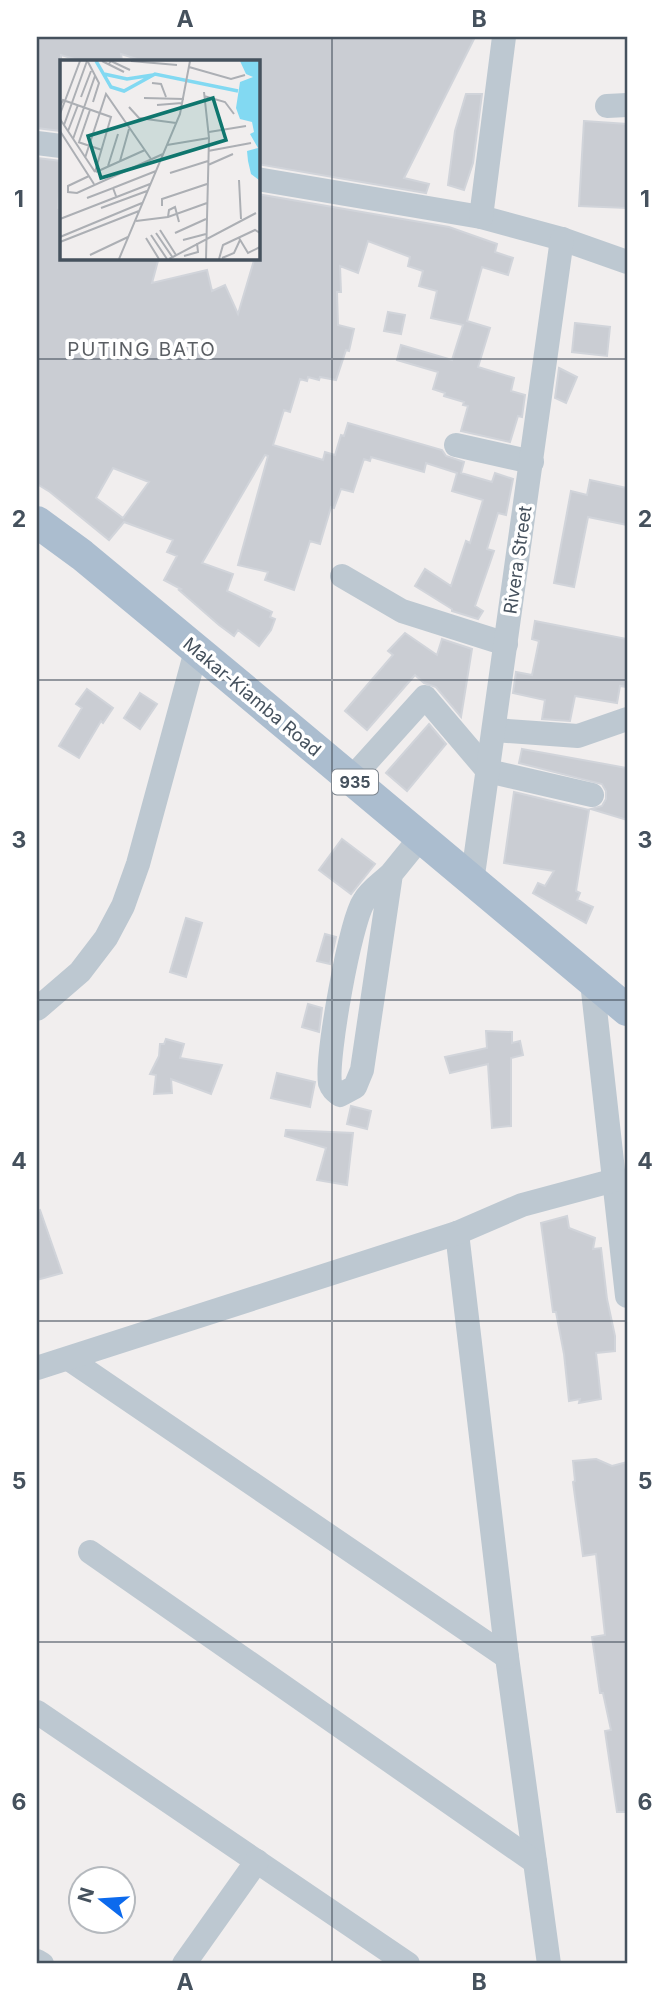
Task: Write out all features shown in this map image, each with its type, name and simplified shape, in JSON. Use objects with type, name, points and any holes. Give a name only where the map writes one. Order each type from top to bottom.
[{"type":"main road","name":"Makar-Kiamba Road","points":[[37,522],[82,555],[627,1010]]},
{"type":"street","points":[[481,217],[503,37]]},
{"type":"street","points":[[37,142],[60,146]]},
{"type":"street","points":[[259,179],[481,217],[562,239],[627,262]]},
{"type":"street","name":"Rivera Street","points":[[472,882],[562,239]]},
{"type":"street","points":[[456,445],[531,462]]},
{"type":"street","points":[[342,576],[402,611],[506,644]]},
{"type":"street","points":[[37,1009],[80,972],[106,938],[123,906],[138,864],[196,651]]},
{"type":"street","points":[[351,779],[425,697],[488,771],[592,795]]},
{"type":"street","points":[[494,730],[578,736],[627,719]]},
{"type":"street","points":[[391,874],[362,1070],[355,1087],[340,1095],[332,1090],[330,1066],[339,997],[355,921],[364,900],[391,874],[421,837]]},
{"type":"street","points":[[592,982],[627,1296]]},
{"type":"street","points":[[37,1368],[457,1233],[522,1205],[615,1181]]},
{"type":"street","points":[[457,1233],[507,1657],[549,1964]]},
{"type":"street","points":[[69,1359],[507,1657]]},
{"type":"street","points":[[90,1552],[536,1862]]},
{"type":"street","points":[[37,1712],[408,1964]]},
{"type":"street","points":[[184,1964],[257,1861]]},
{"type":"street","points":[[37,1961],[42,1964]]},
{"type":"building","points":[[37,37],[475,37],[404,178],[429,184],[426,193],[259,164],[259,60],[140,60],[121,54],[122,60],[78,60],[61,55],[60,131],[37,128]]},
{"type":"building","points":[[466,94],[482,94],[473,163],[464,190],[448,185],[455,131]]},
{"type":"building","points":[[584,121],[627,124],[627,208],[579,206]]},
{"type":"building","points":[[37,158],[60,161],[60,259],[158,259],[152,283],[207,270],[212,291],[225,285],[238,314],[254,259],[259,259],[259,194],[449,227],[497,244],[495,252],[513,258],[508,275],[482,267],[467,321],[490,328],[478,367],[514,378],[511,391],[525,395],[522,417],[518,416],[510,442],[461,431],[468,406],[433,389],[438,372],[397,360],[401,345],[452,360],[463,325],[431,318],[437,291],[419,286],[423,271],[408,266],[410,257],[368,241],[358,273],[340,266],[341,292],[337,292],[338,325],[354,329],[349,351],[346,350],[336,380],[320,377],[319,380],[308,377],[307,381],[300,379],[290,412],[284,410],[273,445],[323,460],[325,452],[335,455],[348,423],[442,450],[446,456],[464,462],[461,473],[492,482],[495,473],[513,479],[506,515],[498,513],[487,549],[494,551],[475,606],[483,611],[478,619],[452,611],[415,586],[425,569],[451,586],[466,541],[470,543],[483,500],[452,491],[457,473],[426,463],[424,472],[371,457],[370,461],[364,459],[353,492],[341,489],[334,508],[331,507],[320,544],[310,541],[294,590],[265,580],[268,572],[238,565],[268,456],[265,455],[202,563],[233,574],[227,591],[272,612],[270,617],[275,619],[271,630],[259,646],[238,630],[234,636],[179,590],[181,589],[164,580],[177,556],[167,552],[173,540],[124,522],[109,540],[37,484]],"holes":[[[113,468],[149,482],[123,518],[96,498]]]},
{"type":"building","points":[[388,312],[405,315],[401,334],[384,331]]},
{"type":"building","points":[[575,323],[610,327],[607,356],[572,352]]},
{"type":"building","points":[[559,368],[577,377],[566,403],[555,398]]},
{"type":"building","points":[[590,480],[627,488],[627,525],[588,517],[574,587],[554,583],[571,491],[587,495]]},
{"type":"building","points":[[535,621],[627,639],[627,687],[620,686],[617,703],[575,696],[570,721],[542,719],[545,700],[513,693],[516,672],[532,675],[539,641],[532,639]]},
{"type":"building","points":[[405,633],[437,655],[442,639],[472,649],[461,717],[436,687],[424,683],[415,675],[367,730],[345,711],[393,655],[388,651]]},
{"type":"building","points":[[87,689],[113,708],[103,723],[101,721],[79,758],[59,746],[82,708],[76,704]]},
{"type":"building","points":[[140,693],[157,704],[140,729],[124,718]]},
{"type":"building","points":[[429,724],[446,744],[407,791],[386,773]]},
{"type":"building","points":[[522,749],[627,768],[627,820],[591,809],[602,806],[606,799],[602,784],[519,763]]},
{"type":"building","points":[[514,792],[589,810],[576,891],[580,893],[577,900],[593,907],[586,923],[533,893],[538,883],[545,886],[554,871],[504,863]]},
{"type":"building","points":[[342,839],[375,864],[351,894],[319,870]]},
{"type":"building","points":[[186,918],[202,923],[186,977],[170,972]]},
{"type":"building","points":[[325,934],[336,937],[330,964],[317,961]]},
{"type":"building","points":[[308,1004],[322,1008],[319,1032],[302,1027]]},
{"type":"building","points":[[486,1031],[512,1032],[512,1043],[520,1041],[523,1055],[511,1058],[511,1126],[492,1128],[488,1064],[450,1073],[445,1057],[487,1048]]},
{"type":"building","points":[[166,1039],[184,1044],[180,1058],[222,1065],[211,1094],[171,1079],[172,1093],[154,1094],[156,1075],[150,1074],[159,1056],[160,1044],[164,1044]]},
{"type":"building","points":[[277,1073],[315,1082],[310,1107],[271,1098]]},
{"type":"building","points":[[351,1106],[371,1111],[367,1129],[347,1124]]},
{"type":"building","points":[[286,1130],[353,1133],[347,1185],[317,1180],[326,1148],[285,1136]]},
{"type":"building","points":[[40,1210],[62,1273],[37,1280],[37,1211]]},
{"type":"building","points":[[567,1216],[569,1228],[595,1238],[593,1249],[601,1248],[615,1336],[615,1351],[596,1353],[601,1399],[579,1403],[580,1399],[569,1401],[564,1354],[556,1312],[553,1312],[541,1223]]},
{"type":"building","points":[[596,1459],[612,1466],[627,1462],[627,1812],[617,1812],[605,1731],[611,1730],[603,1693],[600,1693],[592,1637],[605,1635],[596,1554],[583,1556],[573,1482],[573,1461]]},
{"type":"district","name":"PUTING BATO","points":[[142,349]]}]
